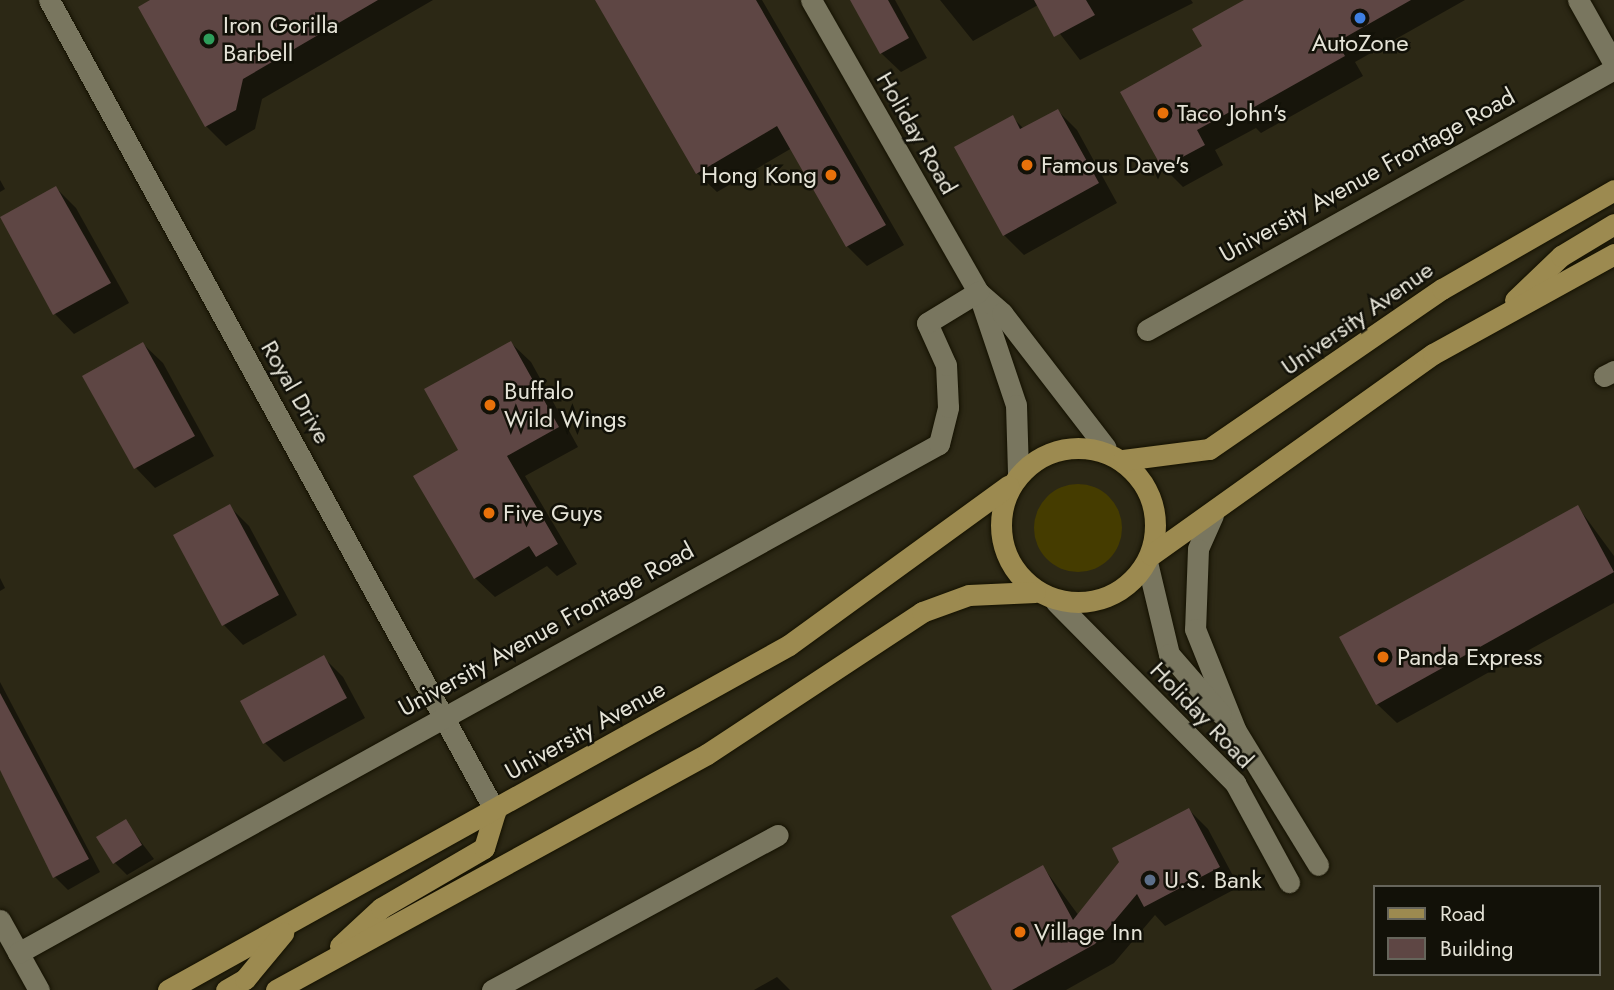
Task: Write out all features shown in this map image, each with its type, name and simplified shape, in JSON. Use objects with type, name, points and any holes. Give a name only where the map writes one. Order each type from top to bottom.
[{"type":"main road","name":"University Avenue","points":[[1114,454],[1209,449],[1442,289],[1614,190]]},
{"type":"main road","points":[[1493,321],[1561,256],[1614,224]]},
{"type":"main road","points":[[276,990],[707,754],[922,612],[969,595],[1035,592],[1056,602],[1105,598],[1149,558],[1213,516],[1433,354],[1614,254]]},
{"type":"main road","points":[[1035,592],[1003,540],[1013,480],[1069,447],[1114,454],[1152,503],[1149,558]]},
{"type":"main road","name":"University Avenue","points":[[168,990],[495,811],[789,645],[1013,480]]},
{"type":"main road","points":[[318,967],[381,908],[484,848],[495,811]]},
{"type":"main road","points":[[226,990],[245,979],[291,924]]},
{"type":"street","name":"Royal Drive","points":[[49,0],[495,811]]},
{"type":"street","name":"Holiday Road","points":[[811,0],[978,292],[1016,405],[1013,480]]},
{"type":"street","points":[[1578,0],[1614,67]]},
{"type":"street","name":"University Avenue Frontage Road","points":[[1147,330],[1614,67]]},
{"type":"street","name":"University Avenue Frontage Road","points":[[18,953],[443,715],[939,444],[948,407],[946,365],[927,323],[978,292]]},
{"type":"street","name":"Holiday Road","points":[[978,292],[1002,313],[1114,454]]},
{"type":"street","name":"Holiday Road","points":[[1213,516],[1198,549],[1195,629],[1236,731]]},
{"type":"street","name":"Holiday Road","points":[[1149,558],[1169,654],[1236,731],[1318,865]]},
{"type":"street","name":"Holiday Road","points":[[1056,602],[1235,783],[1289,882]]},
{"type":"street","points":[[492,990],[778,835]]},
{"type":"street","points":[[0,920],[39,990]]},
{"type":"shaded area","points":[[1078,484],[1103,491],[1115,503],[1122,528],[1115,553],[1103,565],[1078,572],[1053,565],[1041,553],[1034,528],[1041,503],[1053,491]]},
{"type":"building","points":[[150,0],[378,0],[243,79],[236,110],[205,127],[138,7]]},
{"type":"building","points":[[595,0],[756,0],[886,225],[846,247],[777,126],[696,174]]},
{"type":"building","points":[[850,0],[888,0],[909,38],[880,54]]},
{"type":"building","points":[[1034,0],[1086,0],[1095,15],[1054,37]]},
{"type":"building","points":[[1244,0],[1411,0],[1337,42],[1345,56],[1240,115],[1237,108],[1197,130],[1205,145],[1162,168],[1120,92],[1202,46],[1192,29]]},
{"type":"building","name":"Famous Dave's","points":[[1058,109],[1099,183],[1003,236],[954,147],[1013,115],[1020,129]]},
{"type":"building","points":[[56,186],[111,283],[53,315],[0,217]]},
{"type":"building","points":[[511,341],[559,427],[507,456],[558,544],[536,557],[529,546],[474,579],[413,476],[458,450],[424,389]]},
{"type":"building","points":[[143,342],[195,436],[134,469],[82,376]]},
{"type":"building","points":[[230,504],[279,595],[222,626],[173,535]]},
{"type":"building","points":[[1578,505],[1614,572],[1376,705],[1339,637]]},
{"type":"building","points":[[324,655],[347,698],[263,744],[240,701]]},
{"type":"building","points":[[0,693],[89,859],[53,878],[0,770]]},
{"type":"building","points":[[1189,808],[1220,867],[1144,907],[1137,894],[1095,944],[1012,990],[992,990],[951,916],[1043,865],[1073,920],[1119,862],[1112,848]]},
{"type":"building","points":[[126,819],[142,845],[113,864],[96,837]]},
{"type":"place","name":"AutoZone","points":[[1360,18]]},
{"type":"place","name":"Iron Gorilla Barbell","points":[[209,39]]},
{"type":"place","name":"Taco John's","points":[[1163,113]]},
{"type":"place","name":"Famous Dave's","points":[[1027,165]]},
{"type":"place","name":"Hong Kong","points":[[831,175]]},
{"type":"place","name":"Buffalo Wild Wings","points":[[490,405]]},
{"type":"place","name":"Five Guys","points":[[489,513]]},
{"type":"place","name":"Panda Express","points":[[1383,657]]},
{"type":"place","name":"U.S. Bank","points":[[1150,880]]},
{"type":"place","name":"Village Inn","points":[[1020,932]]}]
